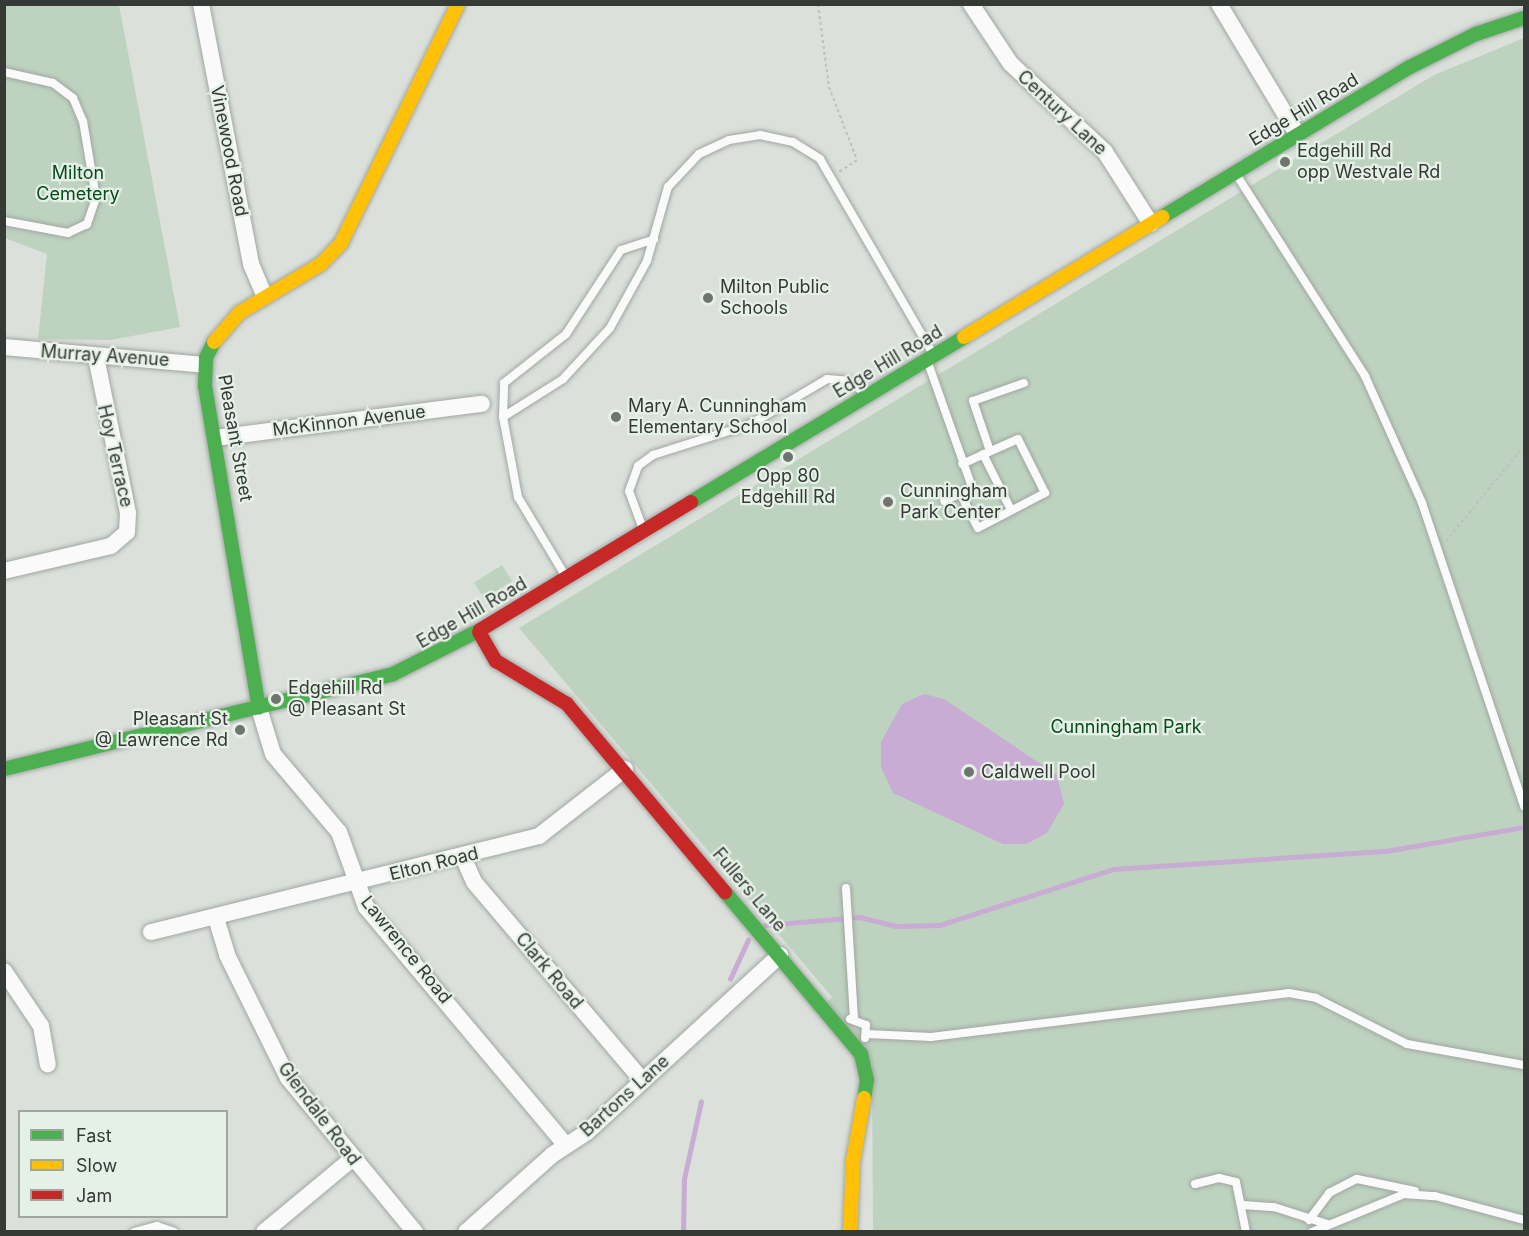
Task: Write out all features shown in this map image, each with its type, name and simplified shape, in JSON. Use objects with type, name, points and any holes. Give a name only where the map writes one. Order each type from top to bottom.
[{"type":"street","name":"Vinewood Road","points":[[201,4],[251,264],[264,295]]},
{"type":"street","name":"Pleasant Street","points":[[259,708],[204,364],[220,331],[264,295],[313,270],[341,243],[458,4]]},
{"type":"street","name":"Century Lane","points":[[970,4],[1010,63],[1105,152],[1151,224]]},
{"type":"street","points":[[1219,4],[1297,134]]},
{"type":"street","name":"Edge Hill Road","points":[[259,708],[407,670],[479,632],[643,530],[1297,134],[1443,49],[1524,18]]},
{"type":"street","name":"Murray Avenue","points":[[4,347],[96,357],[204,364]]},
{"type":"street","name":"Hoy Terrace","points":[[4,571],[111,546],[127,532],[96,357]]},
{"type":"street","name":"McKinnon Avenue","points":[[216,438],[482,405]]},
{"type":"street","name":"Fullers Lane","points":[[479,632],[496,661],[555,694],[625,770],[857,1047],[867,1080],[853,1161],[850,1232]]},
{"type":"street","points":[[4,769],[259,708]]},
{"type":"street","name":"Lawrence Road","points":[[259,708],[273,754],[339,832],[366,907],[566,1145]]},
{"type":"street","name":"Elton Road","points":[[151,932],[463,857],[553,830],[625,770]]},
{"type":"street","name":"Clark Road","points":[[463,857],[474,882],[642,1080]]},
{"type":"street","name":"Glendale Road","points":[[216,918],[228,955],[279,1061],[352,1159],[415,1232]]},
{"type":"street","name":"Bartons Lane","points":[[466,1232],[642,1080],[780,956]]},
{"type":"street","points":[[4,971],[41,1026],[48,1064]]},
{"type":"street","points":[[264,1232],[352,1159]]},
{"type":"lane","points":[[4,72],[52,83],[73,98],[83,121],[96,198],[87,224],[68,233],[4,221]]},
{"type":"lane","points":[[503,417],[553,387],[593,350],[631,296],[654,239],[673,179],[699,154],[729,140],[760,135],[793,142],[833,175],[930,357],[962,464],[972,487],[944,501]]},
{"type":"lane","points":[[1235,173],[1355,357],[1438,549],[1524,806]]},
{"type":"lane","points":[[566,577],[518,497],[503,417],[504,383],[567,334],[621,250],[654,239]]},
{"type":"lane","points":[[643,530],[629,490],[638,466],[652,455],[751,424],[827,379],[848,381],[868,395]]},
{"type":"lane","points":[[1011,510],[987,452],[973,401],[1024,383]]},
{"type":"lane","points":[[960,493],[978,528],[1045,493],[1018,439],[962,464]]},
{"type":"lane","points":[[846,888],[845,926],[854,1018]]},
{"type":"lane","points":[[867,1034],[931,1037],[1297,993],[1407,1044],[1524,1065]]},
{"type":"lane","points":[[840,1027],[854,1018]]},
{"type":"lane","points":[[854,1018],[866,1025],[867,1034],[857,1047]]},
{"type":"lane","points":[[1309,1220],[1329,1193],[1357,1179],[1435,1196],[1524,1220]]},
{"type":"lane","points":[[1195,1184],[1232,1180],[1243,1205],[1246,1232]]},
{"type":"lane","points":[[1312,1232],[1390,1196],[1435,1196]]},
{"type":"lane","points":[[1243,1205],[1274,1207],[1309,1220],[1328,1224]]},
{"type":"lane","points":[[134,1232],[157,1226],[174,1232]]},
{"type":"path","points":[[818,4],[829,87],[857,160],[833,175]]},
{"type":"path","points":[[1438,549],[1524,446]]},
{"type":"green space","name":"Milton Cemetery","points":[[5,5],[119,5],[180,327],[111,340],[38,339],[47,254],[5,238]]},
{"type":"green space","name":"Cunningham Park","points":[[1524,38],[1524,1231],[873,1231],[872,1064],[826,1003],[832,997],[519,628],[1434,75]]},
{"type":"green space","points":[[502,565],[512,581],[484,599],[474,582]]},
{"type":"shaded area","name":"Caldwell Pool","points":[[924,694],[944,699],[1057,775],[1064,804],[1047,833],[1026,844],[1003,844],[893,793],[881,767],[881,742],[902,704]]},
{"type":"waterway","points":[[765,925],[860,917],[896,926],[940,925],[1113,869],[1386,851],[1524,827]]},
{"type":"waterway","points":[[730,979],[748,940]]},
{"type":"waterway","points":[[683,1232],[684,1179],[701,1102]]},
{"type":"traffic: fast","points":[[1162,217],[1410,67],[1476,34],[1524,18]]},
{"type":"traffic: fast","points":[[691,502],[964,337]]},
{"type":"traffic: fast","points":[[214,342],[206,358],[205,386],[259,708]]},
{"type":"traffic: fast","points":[[4,769],[393,674],[480,630]]},
{"type":"traffic: fast","points":[[725,892],[861,1054],[867,1080],[864,1098]]},
{"type":"traffic: slow","points":[[214,342],[239,313],[321,264],[341,243],[458,4]]},
{"type":"traffic: slow","points":[[964,337],[1162,217]]},
{"type":"traffic: slow","points":[[850,1232],[853,1161],[864,1098]]},
{"type":"traffic: jam","points":[[480,630],[691,502]]},
{"type":"traffic: jam","points":[[479,632],[496,661],[567,704],[725,892]]},
{"type":"place","name":"Edgehill Rd opp Westvale Rd","points":[[1285,162]]},
{"type":"place","name":"Milton Public Schools","points":[[708,298]]},
{"type":"place","name":"Mary A. Cunningham Elementary School","points":[[616,417]]},
{"type":"place","name":"Opp 80 Edgehill Rd","points":[[788,457]]},
{"type":"place","name":"Cunningham Park Center","points":[[888,502]]},
{"type":"place","name":"Edgehill Rd @ Pleasant St","points":[[276,699]]},
{"type":"place","name":"Pleasant St @ Lawrence Rd","points":[[240,730]]},
{"type":"place","name":"Caldwell Pool","points":[[969,772]]}]
